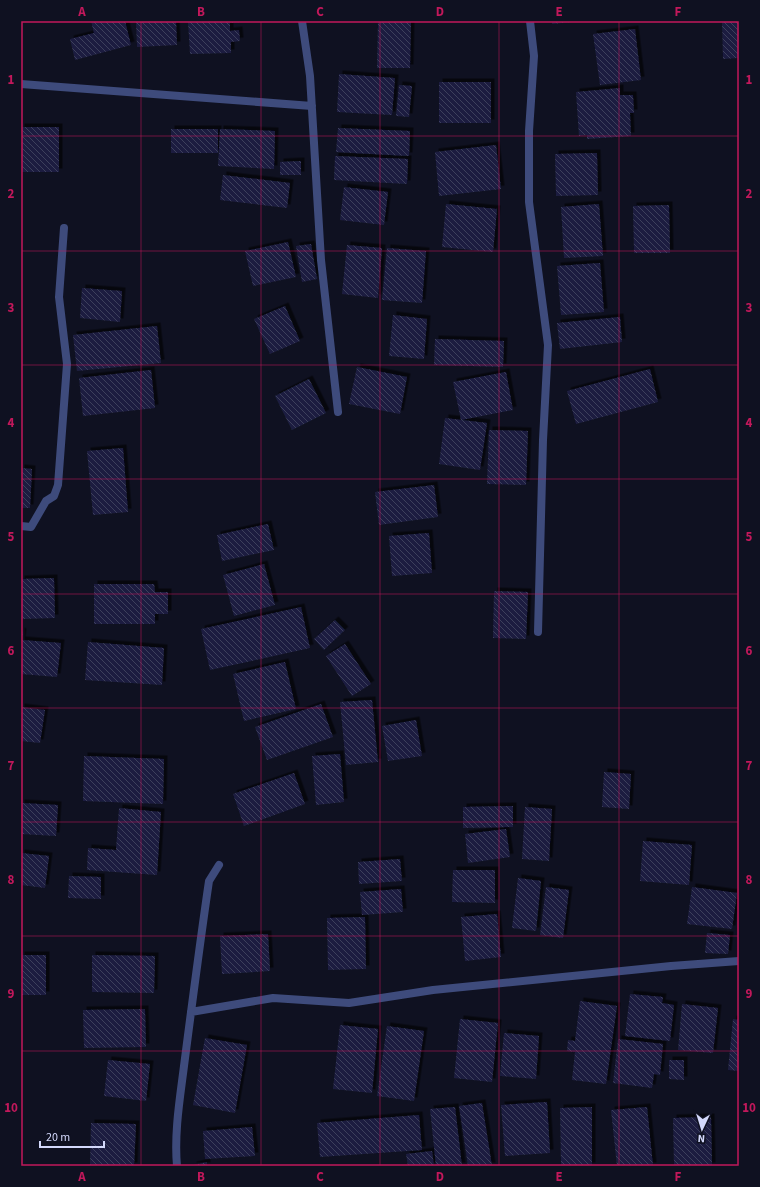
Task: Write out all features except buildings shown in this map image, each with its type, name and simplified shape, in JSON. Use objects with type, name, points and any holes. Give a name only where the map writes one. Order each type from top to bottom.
[{"type":"street","points":[[302,21],[310,76],[321,260],[338,412]]},
{"type":"street","points":[[530,21],[534,56],[529,131],[529,202],[548,345],[542,440],[538,632]]},
{"type":"street","points":[[21,84],[312,106]]},
{"type":"street","points":[[21,526],[31,527],[46,501],[54,496],[58,485],[67,364],[59,297],[64,228]]},
{"type":"street","points":[[177,1166],[176,1156],[178,1119],[209,881],[219,865]]},
{"type":"street","points":[[191,1012],[273,998],[349,1004],[433,990],[671,966],[739,961]]}]
